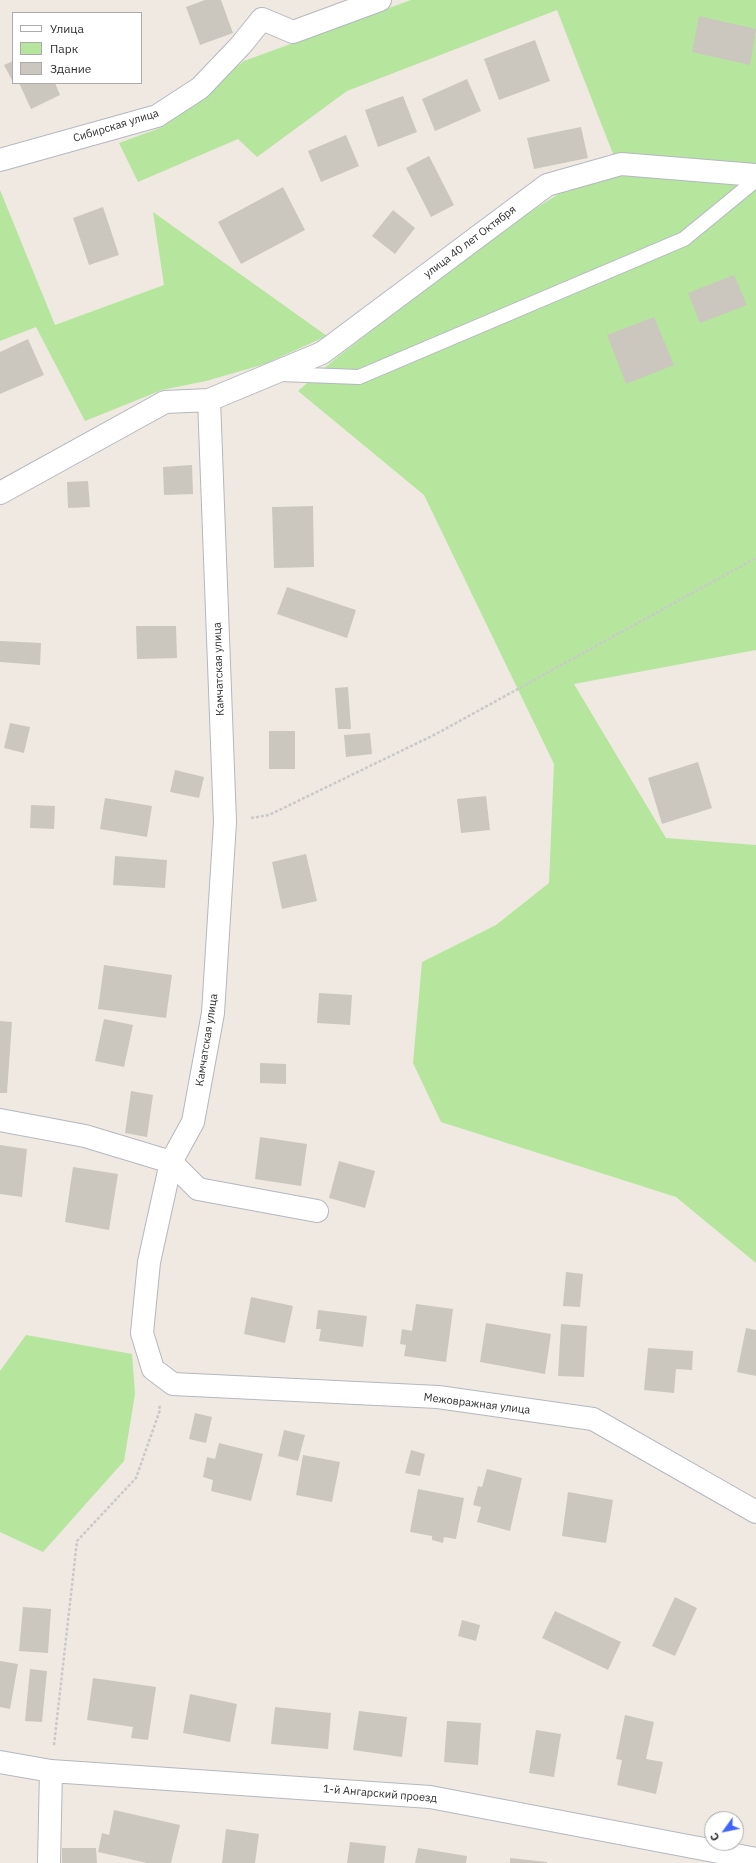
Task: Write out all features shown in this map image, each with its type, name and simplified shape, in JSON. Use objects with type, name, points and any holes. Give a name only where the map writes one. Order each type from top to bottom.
[{"type":"street","name":"Сибирская улица","points":[[0,160],[157,116],[200,88],[241,45],[262,9],[293,32],[380,0]]},
{"type":"street","name":"улица 40 лет Октября","points":[[209,400],[322,353],[546,185],[620,164],[756,175]]},
{"type":"street","points":[[0,492],[166,402],[209,400]]},
{"type":"street","name":"Камчатская улица","points":[[153,1369],[142,1333],[149,1262],[171,1162],[193,1122],[213,1013],[224,822],[209,400]]},
{"type":"street","points":[[0,1120],[85,1136],[171,1162],[198,1189],[317,1211]]},
{"type":"street","name":"Межовражная улица","points":[[153,1369],[173,1384],[438,1398],[594,1419],[756,1512]]},
{"type":"street","name":"1-й Ангарский проезд","points":[[0,1762],[51,1771],[430,1797],[756,1859]]},
{"type":"street","points":[[49,1863],[51,1771]]},
{"type":"lane","points":[[272,374],[359,377],[684,239],[756,180]]},
{"type":"path","points":[[224,822],[269,815],[436,734],[756,558]]},
{"type":"path","points":[[51,1771],[77,1541],[136,1478],[160,1410],[153,1369]]},
{"type":"green space","points":[[411,0],[756,0],[756,650],[574,684],[666,838],[756,845],[756,1263],[676,1197],[441,1122],[413,1063],[422,962],[496,925],[549,883],[554,764],[424,495],[298,391],[335,359],[504,228],[615,159],[557,10],[347,91],[257,157],[238,139],[138,182],[119,143],[160,128],[244,61]]},
{"type":"green space","points":[[0,190],[55,325],[164,285],[153,212],[327,336],[265,364],[206,381],[162,390],[85,421],[36,327],[0,341]]},
{"type":"green space","points":[[26,1335],[132,1354],[135,1394],[124,1461],[43,1552],[0,1532],[0,1371]]},
{"type":"building","points":[[205,0],[221,0],[233,33],[200,45],[186,7]]},
{"type":"building","points":[[699,16],[756,29],[750,65],[692,52]]},
{"type":"building","points":[[535,40],[550,81],[499,100],[484,59]]},
{"type":"building","points":[[12,61],[12,80],[4,65]]},
{"type":"building","points":[[467,79],[481,111],[435,131],[422,99]]},
{"type":"building","points":[[19,84],[55,84],[60,95],[31,109]]},
{"type":"building","points":[[403,96],[417,132],[378,147],[365,110]]},
{"type":"building","points":[[581,127],[588,158],[534,169],[527,138]]},
{"type":"building","points":[[346,135],[359,166],[321,182],[308,151]]},
{"type":"building","points":[[429,156],[454,205],[431,217],[406,168]]},
{"type":"building","points":[[283,187],[305,230],[241,264],[218,222]]},
{"type":"building","points":[[103,207],[119,255],[89,265],[73,218]]},
{"type":"building","points":[[393,210],[415,228],[395,254],[372,236]]},
{"type":"building","points":[[734,275],[747,305],[700,323],[688,293]]},
{"type":"building","points":[[654,317],[674,365],[626,384],[607,335]]},
{"type":"building","points":[[28,339],[44,375],[0,394],[0,352]]},
{"type":"building","points":[[192,465],[193,494],[164,495],[163,467]]},
{"type":"building","points":[[88,481],[90,507],[68,508],[67,482]]},
{"type":"building","points":[[313,506],[314,567],[274,568],[272,507]]},
{"type":"building","points":[[287,587],[356,610],[347,638],[277,614]]},
{"type":"building","points":[[136,626],[176,626],[177,658],[137,659]]},
{"type":"building","points":[[0,641],[41,643],[40,665],[0,662]]},
{"type":"building","points":[[348,687],[351,729],[338,729],[335,688]]},
{"type":"building","points":[[10,723],[30,727],[24,753],[4,748]]},
{"type":"building","points":[[269,731],[295,731],[295,769],[269,769]]},
{"type":"building","points":[[370,733],[372,754],[346,757],[344,735]]},
{"type":"building","points":[[698,762],[712,808],[662,824],[648,778]]},
{"type":"building","points":[[175,770],[204,777],[199,798],[170,792]]},
{"type":"building","points":[[486,796],[490,830],[461,833],[457,799]]},
{"type":"building","points":[[105,798],[152,806],[147,837],[100,829]]},
{"type":"building","points":[[31,805],[55,806],[54,829],[30,828]]},
{"type":"building","points":[[306,854],[317,901],[282,909],[272,862]]},
{"type":"building","points":[[115,856],[167,860],[165,888],[113,885]]},
{"type":"building","points":[[104,965],[172,975],[166,1018],[98,1009]]},
{"type":"building","points":[[319,993],[352,995],[350,1025],[317,1023]]},
{"type":"building","points":[[104,1019],[133,1025],[124,1067],[95,1061]]},
{"type":"building","points":[[0,1021],[12,1022],[7,1093],[0,1093]]},
{"type":"building","points":[[260,1063],[286,1064],[286,1084],[260,1083]]},
{"type":"building","points":[[131,1091],[153,1095],[147,1137],[125,1133]]},
{"type":"building","points":[[260,1137],[307,1144],[301,1186],[255,1179]]},
{"type":"building","points":[[0,1145],[27,1149],[22,1197],[0,1194]]},
{"type":"building","points":[[339,1161],[375,1171],[365,1208],[329,1198]]},
{"type":"building","points":[[73,1167],[118,1174],[109,1230],[65,1222]]},
{"type":"building","points":[[566,1272],[583,1274],[580,1307],[563,1306]]},
{"type":"building","points":[[251,1297],[293,1306],[285,1343],[244,1334]]},
{"type":"building","points":[[416,1304],[453,1309],[446,1362],[404,1356],[406,1345],[400,1344],[402,1329],[412,1331]]},
{"type":"building","points":[[318,1310],[367,1316],[363,1347],[319,1341],[321,1329],[316,1329]]},
{"type":"building","points":[[486,1323],[551,1334],[545,1374],[480,1362]]},
{"type":"building","points":[[561,1324],[587,1326],[584,1377],[558,1376]]},
{"type":"building","points":[[746,1328],[756,1330],[756,1376],[737,1372]]},
{"type":"building","points":[[648,1348],[693,1351],[692,1370],[676,1369],[674,1393],[644,1390]]},
{"type":"building","points":[[195,1413],[212,1417],[206,1443],[189,1439]]},
{"type":"building","points":[[284,1430],[305,1435],[298,1461],[278,1456]]},
{"type":"building","points":[[219,1443],[263,1454],[251,1501],[211,1491],[213,1480],[203,1477],[207,1457],[215,1459]]},
{"type":"building","points":[[411,1450],[425,1454],[420,1476],[405,1473]]},
{"type":"building","points":[[303,1455],[340,1462],[332,1502],[296,1495]]},
{"type":"building","points":[[487,1469],[522,1478],[510,1531],[477,1522],[481,1507],[473,1505],[478,1486],[482,1487]]},
{"type":"building","points":[[418,1489],[464,1498],[456,1539],[444,1537],[443,1543],[432,1540],[432,1536],[410,1532]]},
{"type":"building","points":[[568,1492],[613,1500],[606,1543],[562,1536]]},
{"type":"building","points":[[675,1597],[697,1608],[675,1656],[652,1646]]},
{"type":"building","points":[[23,1607],[51,1609],[48,1653],[19,1651]]},
{"type":"building","points":[[555,1611],[621,1642],[608,1670],[542,1638]]},
{"type":"building","points":[[462,1620],[480,1625],[476,1641],[458,1636]]},
{"type":"building","points":[[0,1661],[18,1664],[10,1709],[0,1707]]},
{"type":"building","points":[[30,1669],[47,1671],[42,1722],[25,1721]]},
{"type":"building","points":[[93,1678],[156,1687],[148,1740],[131,1738],[133,1727],[87,1720]]},
{"type":"building","points":[[190,1694],[237,1704],[230,1742],[183,1733]]},
{"type":"building","points":[[275,1707],[331,1713],[328,1749],[271,1744]]},
{"type":"building","points":[[359,1711],[407,1717],[402,1757],[353,1750]]},
{"type":"building","points":[[625,1715],[654,1722],[646,1759],[663,1762],[656,1794],[617,1785],[622,1760],[616,1759]]},
{"type":"building","points":[[447,1721],[481,1723],[478,1765],[444,1762]]},
{"type":"building","points":[[536,1730],[561,1734],[554,1777],[529,1773]]},
{"type":"building","points":[[114,1810],[180,1825],[171,1863],[147,1863],[98,1852],[102,1833],[109,1835]]},
{"type":"building","points":[[226,1829],[259,1834],[255,1863],[222,1863]]},
{"type":"building","points":[[350,1842],[386,1846],[384,1863],[347,1863]]},
{"type":"building","points":[[62,1848],[96,1848],[97,1863],[62,1863]]},
{"type":"building","points":[[418,1848],[467,1856],[466,1863],[415,1863]]},
{"type":"building","points":[[510,1858],[547,1862],[547,1863],[510,1863]]}]
